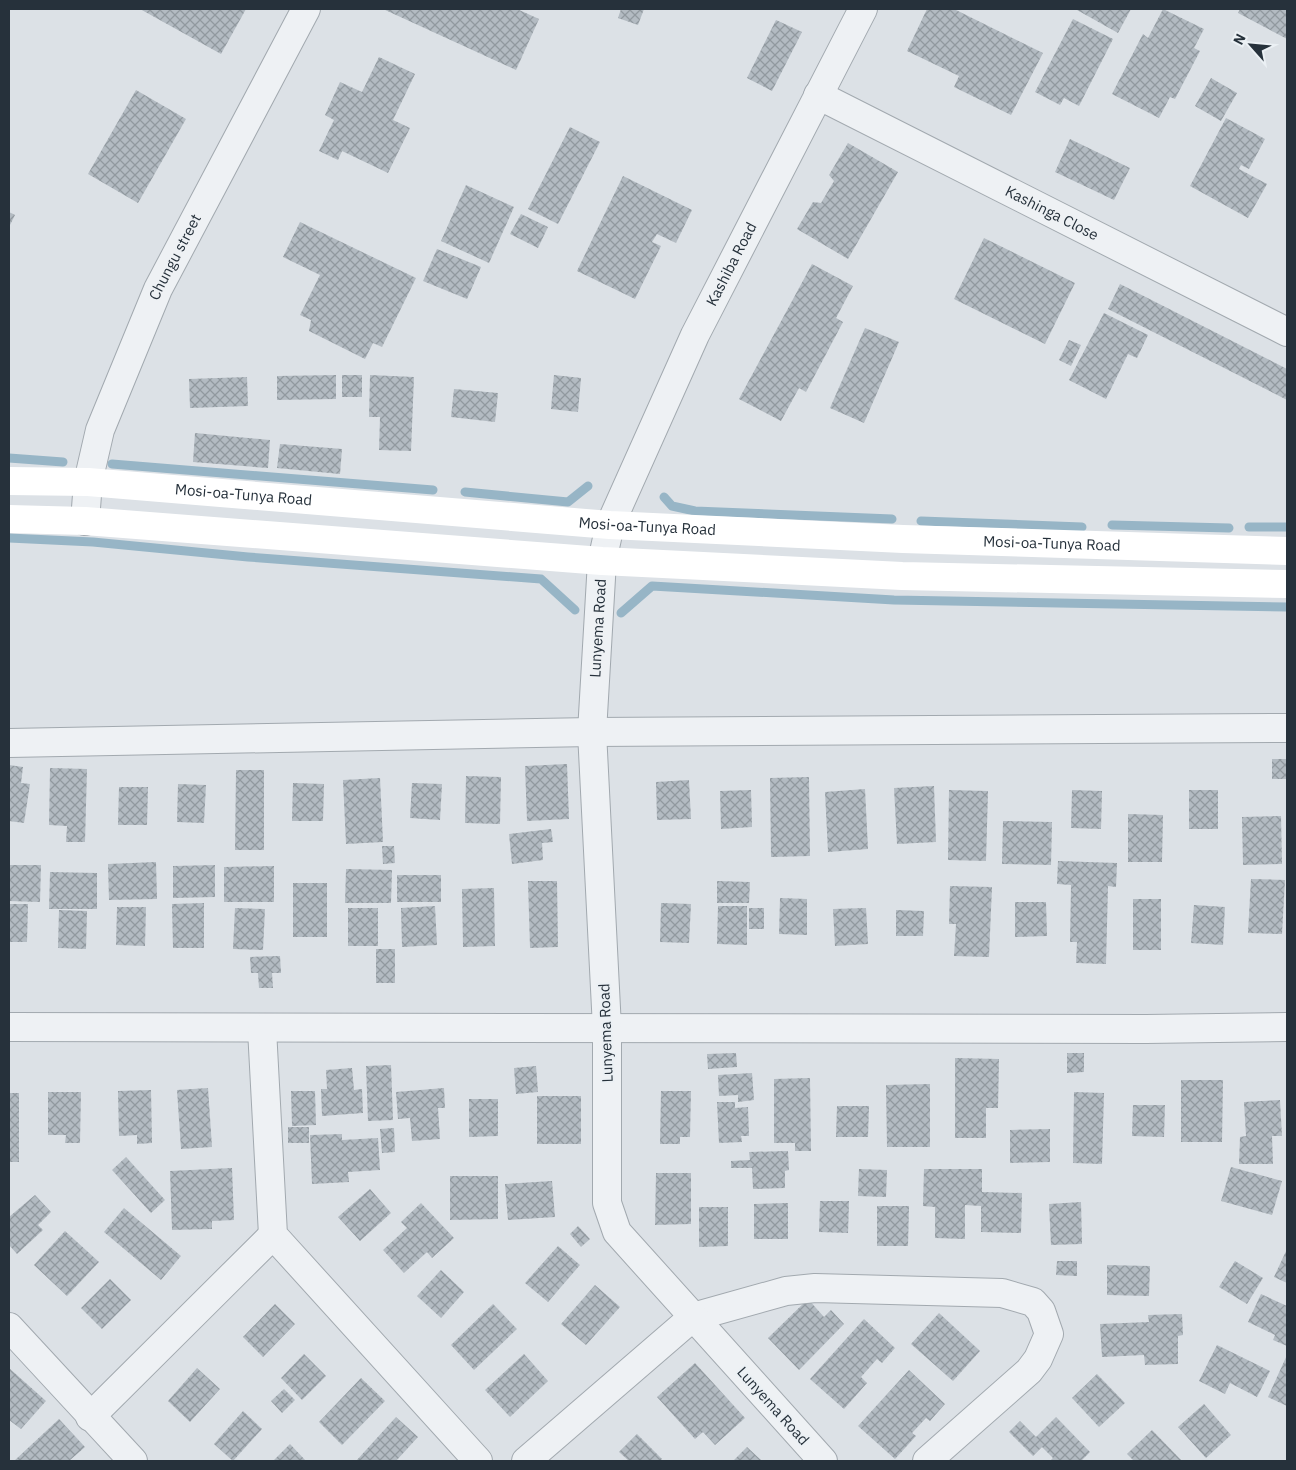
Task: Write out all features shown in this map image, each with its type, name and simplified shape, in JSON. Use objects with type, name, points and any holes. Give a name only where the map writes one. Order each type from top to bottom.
[{"type":"main road","name":"Mosi-oa-Tunya Road","points":[[9,481],[88,482],[610,525],[904,539],[1287,551]]},
{"type":"main road","points":[[9,519],[85,521],[602,561],[902,576],[1287,584]]},
{"type":"street","name":"Chungu street","points":[[85,521],[88,482],[100,430],[158,289],[306,9]]},
{"type":"street","name":"Kashiba Road","points":[[610,525],[694,334],[863,9]]},
{"type":"street","name":"Kashinga Close","points":[[818,95],[1287,332]]},
{"type":"street","name":"Lunyema Road","points":[[610,525],[602,561],[592,732],[607,1028],[607,1203],[618,1232],[823,1461]]},
{"type":"street","points":[[9,743],[592,732],[1287,728]]},
{"type":"street","points":[[9,1027],[262,1029],[1146,1029],[1287,1027]]},
{"type":"street","points":[[262,1029],[273,1235],[478,1461]]},
{"type":"street","points":[[90,1417],[273,1235]]},
{"type":"street","points":[[526,1461],[693,1317],[786,1291],[815,1288],[1002,1294],[1034,1302],[1041,1311],[1049,1334],[1038,1359],[1029,1371],[927,1461]]},
{"type":"street","points":[[9,1326],[132,1461]]},
{"type":"building","points":[[140,9],[246,9],[221,54]]},
{"type":"building","points":[[383,9],[517,9],[539,19],[516,70]]},
{"type":"building","points":[[621,9],[644,9],[638,25],[618,18]]},
{"type":"building","points":[[927,9],[954,9],[1043,53],[1011,115],[954,87],[959,76],[907,51]]},
{"type":"building","points":[[1078,9],[1131,9],[1118,33]]},
{"type":"building","points":[[1163,9],[1204,29],[1194,48],[1200,51],[1175,99],[1170,97],[1159,118],[1112,94],[1143,34],[1148,38]]},
{"type":"building","points":[[1240,9],[1287,9],[1287,39],[1238,13]]},
{"type":"building","points":[[1073,19],[1113,39],[1079,106],[1064,98],[1060,105],[1035,92]]},
{"type":"building","points":[[776,20],[802,32],[772,91],[747,78]]},
{"type":"building","points":[[379,57],[415,74],[393,120],[410,128],[388,173],[342,151],[338,160],[319,151],[334,120],[325,115],[340,82],[362,92]]},
{"type":"building","points":[[1211,78],[1237,93],[1221,121],[1195,106]]},
{"type":"building","points":[[136,90],[186,119],[138,203],[88,174]]},
{"type":"building","points":[[1226,118],[1265,139],[1249,169],[1241,165],[1239,169],[1267,184],[1248,218],[1190,186]]},
{"type":"building","points":[[570,127],[600,142],[558,224],[528,209]]},
{"type":"building","points":[[1070,139],[1130,168],[1114,200],[1055,172]]},
{"type":"building","points":[[848,143],[898,172],[848,259],[797,229],[813,202],[821,203],[834,181],[829,175]]},
{"type":"building","points":[[623,176],[692,210],[676,243],[657,234],[652,242],[661,246],[635,299],[577,271]]},
{"type":"building","points":[[466,185],[514,207],[489,263],[441,241]]},
{"type":"building","points":[[9,212],[15,215],[9,227]]},
{"type":"building","points":[[521,214],[548,227],[538,248],[510,234]]},
{"type":"building","points":[[300,222],[416,278],[382,347],[373,343],[365,359],[309,331],[311,320],[300,315],[320,275],[283,257]]},
{"type":"building","points":[[984,238],[1075,283],[1045,344],[954,299]]},
{"type":"building","points":[[437,249],[481,267],[467,299],[423,281]]},
{"type":"building","points":[[812,264],[853,286],[836,318],[843,322],[806,392],[799,388],[781,421],[739,399]]},
{"type":"building","points":[[1120,284],[1287,369],[1287,400],[1108,309]]},
{"type":"building","points":[[1104,313],[1148,335],[1137,358],[1128,354],[1106,399],[1069,380]]},
{"type":"building","points":[[865,328],[899,342],[864,423],[830,408]]},
{"type":"building","points":[[1069,340],[1081,345],[1071,366],[1059,360]]},
{"type":"building","points":[[336,375],[336,399],[277,400],[277,376]]},
{"type":"building","points":[[342,375],[362,375],[362,397],[342,397]]},
{"type":"building","points":[[370,375],[414,377],[411,451],[379,450],[380,417],[369,417]]},
{"type":"building","points":[[554,375],[581,378],[578,412],[551,409]]},
{"type":"building","points":[[247,377],[248,406],[190,408],[189,379]]},
{"type":"building","points":[[454,389],[498,393],[495,422],[451,417]]},
{"type":"building","points":[[195,433],[270,440],[268,468],[193,462]]},
{"type":"building","points":[[280,444],[342,449],[340,474],[277,468]]},
{"type":"building","points":[[1272,759],[1287,759],[1287,779],[1272,779]]},
{"type":"building","points":[[567,764],[569,819],[527,821],[525,766]]},
{"type":"building","points":[[9,765],[23,767],[21,783],[30,784],[24,823],[9,821]]},
{"type":"building","points":[[50,768],[87,769],[85,842],[66,842],[67,826],[49,825]]},
{"type":"building","points":[[236,770],[264,770],[264,850],[235,850]]},
{"type":"building","points":[[466,776],[501,777],[500,824],[465,823]]},
{"type":"building","points":[[809,777],[810,856],[771,857],[770,778]]},
{"type":"building","points":[[380,778],[383,842],[346,844],[343,780]]},
{"type":"building","points":[[689,780],[691,819],[657,820],[656,782]]},
{"type":"building","points":[[293,783],[324,784],[323,821],[292,821]]},
{"type":"building","points":[[412,783],[442,784],[440,820],[410,818]]},
{"type":"building","points":[[178,784],[206,785],[204,823],[177,822]]},
{"type":"building","points":[[934,786],[936,842],[897,844],[894,788]]},
{"type":"building","points":[[119,787],[148,787],[147,825],[118,825]]},
{"type":"building","points":[[865,789],[868,849],[828,852],[825,792]]},
{"type":"building","points":[[751,790],[752,827],[721,829],[720,791]]},
{"type":"building","points":[[949,790],[988,791],[986,861],[948,860]]},
{"type":"building","points":[[1072,790],[1102,791],[1101,829],[1071,828]]},
{"type":"building","points":[[1189,790],[1218,790],[1218,829],[1189,829]]},
{"type":"building","points":[[1128,814],[1163,815],[1162,862],[1128,862]]},
{"type":"building","points":[[1281,816],[1282,864],[1243,865],[1242,817]]},
{"type":"building","points":[[1003,821],[1052,822],[1051,865],[1002,864]]},
{"type":"building","points":[[551,829],[553,842],[542,843],[543,860],[512,864],[509,834]]},
{"type":"building","points":[[382,846],[394,846],[395,863],[383,864]]},
{"type":"building","points":[[1058,861],[1117,863],[1116,887],[1108,886],[1106,964],[1076,963],[1077,942],[1070,942],[1071,885],[1057,884]]},
{"type":"building","points":[[156,862],[157,899],[109,900],[108,864]]},
{"type":"building","points":[[9,865],[41,865],[40,902],[9,901]]},
{"type":"building","points":[[215,865],[215,897],[173,898],[173,866]]},
{"type":"building","points":[[274,866],[274,902],[224,902],[224,867]]},
{"type":"building","points":[[346,869],[392,870],[391,903],[345,903]]},
{"type":"building","points":[[50,872],[97,873],[97,909],[49,909]]},
{"type":"building","points":[[397,875],[441,875],[441,902],[397,902]]},
{"type":"building","points":[[1251,879],[1285,880],[1282,934],[1248,933]]},
{"type":"building","points":[[528,881],[557,881],[558,947],[530,948]]},
{"type":"building","points":[[717,881],[750,882],[749,903],[717,903]]},
{"type":"building","points":[[293,883],[327,883],[327,937],[293,937]]},
{"type":"building","points":[[950,886],[992,887],[989,957],[954,956],[956,924],[949,924]]},
{"type":"building","points":[[494,888],[495,946],[463,947],[462,889]]},
{"type":"building","points":[[780,898],[807,899],[807,935],[779,934]]},
{"type":"building","points":[[1133,899],[1161,899],[1161,950],[1133,950]]},
{"type":"building","points":[[1015,902],[1046,902],[1047,936],[1015,937]]},
{"type":"building","points":[[204,903],[204,948],[173,948],[172,904]]},
{"type":"building","points":[[661,903],[691,904],[689,943],[660,942]]},
{"type":"building","points":[[9,904],[28,904],[27,942],[9,942]]},
{"type":"building","points":[[1194,905],[1225,907],[1223,945],[1191,943]]},
{"type":"building","points":[[435,906],[437,945],[402,947],[401,908]]},
{"type":"building","points":[[718,906],[747,906],[747,945],[717,944]]},
{"type":"building","points":[[117,907],[146,907],[145,946],[116,945]]},
{"type":"building","points":[[235,908],[265,909],[263,950],[233,949]]},
{"type":"building","points":[[348,908],[378,908],[378,946],[348,946]]},
{"type":"building","points":[[749,908],[764,908],[764,929],[749,929]]},
{"type":"building","points":[[866,908],[868,944],[835,946],[833,909]]},
{"type":"building","points":[[59,910],[87,911],[86,949],[58,948]]},
{"type":"building","points":[[896,910],[924,911],[923,936],[896,936]]},
{"type":"building","points":[[376,949],[395,949],[395,983],[376,983]]},
{"type":"building","points":[[280,956],[281,973],[272,973],[273,988],[259,988],[258,973],[251,973],[250,957]]},
{"type":"building","points":[[736,1053],[737,1067],[708,1069],[707,1054]]},
{"type":"building","points":[[1067,1053],[1084,1053],[1084,1072],[1067,1073]]},
{"type":"building","points":[[955,1058],[999,1059],[998,1108],[986,1108],[986,1138],[955,1138]]},
{"type":"building","points":[[391,1065],[393,1120],[368,1121],[366,1066]]},
{"type":"building","points":[[536,1066],[538,1092],[516,1094],[514,1068]]},
{"type":"building","points":[[352,1068],[354,1090],[362,1089],[363,1113],[322,1116],[321,1089],[327,1089],[326,1070]]},
{"type":"building","points":[[752,1073],[754,1100],[738,1102],[738,1095],[719,1096],[718,1075]]},
{"type":"building","points":[[810,1078],[811,1151],[795,1151],[795,1143],[774,1143],[774,1079]]},
{"type":"building","points":[[1181,1080],[1223,1080],[1222,1142],[1181,1142]]},
{"type":"building","points":[[930,1084],[930,1147],[887,1147],[886,1085]]},
{"type":"building","points":[[208,1088],[212,1147],[181,1149],[177,1090]]},
{"type":"building","points":[[444,1088],[445,1108],[438,1108],[440,1139],[412,1141],[410,1118],[398,1119],[396,1092]]},
{"type":"building","points":[[151,1090],[152,1143],[137,1144],[137,1135],[119,1136],[118,1091]]},
{"type":"building","points":[[291,1091],[315,1091],[316,1125],[292,1126]]},
{"type":"building","points":[[661,1091],[691,1091],[690,1137],[680,1137],[680,1144],[660,1144]]},
{"type":"building","points":[[48,1092],[81,1092],[80,1143],[65,1143],[66,1135],[48,1135]]},
{"type":"building","points":[[1074,1092],[1104,1093],[1102,1164],[1073,1163]]},
{"type":"building","points":[[9,1093],[19,1093],[19,1162],[9,1162]]},
{"type":"building","points":[[537,1096],[581,1096],[581,1144],[537,1144]]},
{"type":"building","points":[[469,1099],[498,1099],[498,1136],[469,1137]]},
{"type":"building","points":[[1280,1100],[1282,1136],[1272,1136],[1273,1164],[1239,1164],[1240,1137],[1246,1136],[1244,1102]]},
{"type":"building","points":[[717,1102],[735,1102],[735,1108],[748,1107],[749,1136],[741,1136],[742,1142],[719,1143]]},
{"type":"building","points":[[1133,1105],[1165,1105],[1164,1137],[1132,1136]]},
{"type":"building","points":[[837,1106],[869,1106],[868,1137],[836,1137]]},
{"type":"building","points":[[288,1127],[309,1127],[309,1143],[288,1143]]},
{"type":"building","points":[[394,1128],[395,1152],[382,1153],[380,1129]]},
{"type":"building","points":[[1050,1129],[1050,1162],[1010,1163],[1010,1130]]},
{"type":"building","points":[[342,1134],[342,1140],[378,1138],[380,1170],[348,1172],[349,1182],[312,1184],[310,1135]]},
{"type":"building","points":[[788,1151],[789,1170],[785,1171],[785,1188],[753,1189],[752,1168],[731,1168],[731,1161],[750,1160],[749,1152]]},
{"type":"building","points":[[126,1157],[165,1200],[151,1213],[112,1170]]},
{"type":"building","points":[[1231,1167],[1282,1181],[1272,1215],[1221,1201]]},
{"type":"building","points":[[232,1168],[234,1220],[212,1221],[212,1229],[172,1230],[170,1171]]},
{"type":"building","points":[[859,1169],[887,1170],[886,1197],[858,1196]]},
{"type":"building","points":[[924,1169],[982,1169],[982,1192],[1022,1193],[1021,1233],[981,1232],[981,1206],[965,1205],[965,1239],[935,1238],[935,1207],[923,1206]]},
{"type":"building","points":[[656,1173],[691,1173],[691,1224],[655,1225]]},
{"type":"building","points":[[450,1176],[498,1176],[498,1219],[450,1220]]},
{"type":"building","points":[[552,1181],[555,1217],[508,1220],[505,1184]]},
{"type":"building","points":[[370,1189],[391,1213],[360,1241],[338,1217]]},
{"type":"building","points":[[35,1195],[51,1212],[38,1225],[43,1230],[17,1254],[9,1245],[9,1217]]},
{"type":"building","points":[[820,1201],[849,1201],[848,1233],[819,1232]]},
{"type":"building","points":[[1081,1202],[1082,1244],[1051,1245],[1049,1204]]},
{"type":"building","points":[[421,1203],[454,1238],[432,1258],[427,1252],[404,1273],[383,1250],[407,1228],[401,1222]]},
{"type":"building","points":[[788,1203],[788,1239],[754,1239],[754,1204]]},
{"type":"building","points":[[877,1206],[909,1206],[908,1246],[877,1246]]},
{"type":"building","points":[[699,1207],[728,1207],[728,1246],[699,1247]]},
{"type":"building","points":[[124,1208],[181,1256],[161,1280],[104,1232]]},
{"type":"building","points":[[578,1226],[590,1239],[581,1247],[570,1234]]},
{"type":"building","points":[[65,1231],[99,1262],[67,1296],[34,1265]]},
{"type":"building","points":[[558,1246],[580,1265],[548,1302],[525,1283]]},
{"type":"building","points":[[1287,1249],[1287,1283],[1274,1277]]},
{"type":"building","points":[[1057,1261],[1077,1261],[1077,1276],[1056,1275]]},
{"type":"building","points":[[1235,1261],[1263,1278],[1247,1304],[1219,1287]]},
{"type":"building","points":[[1107,1265],[1150,1266],[1149,1296],[1107,1295]]},
{"type":"building","points":[[441,1270],[464,1292],[441,1318],[417,1296]]},
{"type":"building","points":[[110,1279],[131,1300],[102,1329],[81,1308]]},
{"type":"building","points":[[595,1285],[620,1307],[586,1345],[561,1324]]},
{"type":"building","points":[[1261,1294],[1287,1306],[1287,1346],[1273,1340],[1275,1335],[1248,1322]]},
{"type":"building","points":[[808,1299],[824,1317],[831,1310],[844,1324],[799,1370],[768,1338]]},
{"type":"building","points":[[275,1304],[295,1324],[263,1357],[243,1337]]},
{"type":"building","points":[[493,1304],[517,1329],[474,1370],[451,1345]]},
{"type":"building","points":[[939,1313],[980,1351],[953,1381],[911,1344]]},
{"type":"building","points":[[1182,1314],[1183,1335],[1178,1336],[1178,1364],[1145,1365],[1144,1355],[1102,1357],[1100,1324],[1149,1322],[1148,1315]]},
{"type":"building","points":[[864,1319],[895,1348],[882,1363],[877,1359],[861,1377],[867,1383],[844,1409],[810,1379]]},
{"type":"building","points":[[1217,1345],[1270,1371],[1257,1397],[1230,1383],[1225,1394],[1199,1381]]},
{"type":"building","points":[[304,1354],[326,1376],[302,1400],[281,1378]]},
{"type":"building","points":[[524,1354],[548,1381],[510,1417],[485,1390]]},
{"type":"building","points":[[1287,1355],[1287,1406],[1268,1397]]},
{"type":"building","points":[[695,1363],[745,1418],[715,1445],[703,1432],[695,1439],[657,1397]]},
{"type":"building","points":[[9,1368],[46,1401],[21,1429],[9,1420]]},
{"type":"building","points":[[197,1368],[220,1389],[190,1422],[168,1401]]},
{"type":"building","points":[[909,1370],[945,1404],[930,1421],[926,1418],[912,1433],[916,1436],[895,1459],[858,1426]]},
{"type":"building","points":[[1097,1374],[1125,1403],[1099,1427],[1072,1398]]},
{"type":"building","points":[[361,1378],[385,1401],[342,1445],[319,1422]]},
{"type":"building","points":[[284,1389],[295,1400],[282,1413],[271,1401]]},
{"type":"building","points":[[1204,1404],[1231,1435],[1206,1458],[1178,1427]]},
{"type":"building","points":[[243,1411],[262,1429],[233,1461],[214,1444]]},
{"type":"building","points":[[396,1417],[418,1437],[396,1461],[356,1461]]},
{"type":"building","points":[[1056,1417],[1090,1452],[1081,1461],[1050,1461],[1053,1458],[1042,1447],[1033,1456],[1009,1432],[1020,1421],[1036,1437]]},
{"type":"building","points":[[59,1419],[85,1447],[69,1461],[14,1461]]},
{"type":"building","points":[[1152,1430],[1182,1461],[1134,1461],[1127,1454]]},
{"type":"building","points":[[637,1434],[662,1459],[660,1461],[629,1461],[619,1452]]},
{"type":"building","points":[[290,1444],[306,1461],[273,1461]]},
{"type":"building","points":[[747,1447],[762,1461],[733,1461]]},
{"type":"waterway","points":[[9,458],[63,462]]},
{"type":"waterway","points":[[112,464],[433,490]]},
{"type":"waterway","points":[[465,492],[568,502],[588,486]]},
{"type":"waterway","points":[[664,497],[672,506],[695,511],[892,519]]},
{"type":"waterway","points":[[921,521],[1082,527]]},
{"type":"waterway","points":[[1112,525],[1229,528]]},
{"type":"waterway","points":[[1249,527],[1287,527]]},
{"type":"waterway","points":[[9,538],[93,542],[248,557],[541,579],[575,610]]},
{"type":"waterway","points":[[621,613],[652,586],[894,600],[1287,607]]}]
